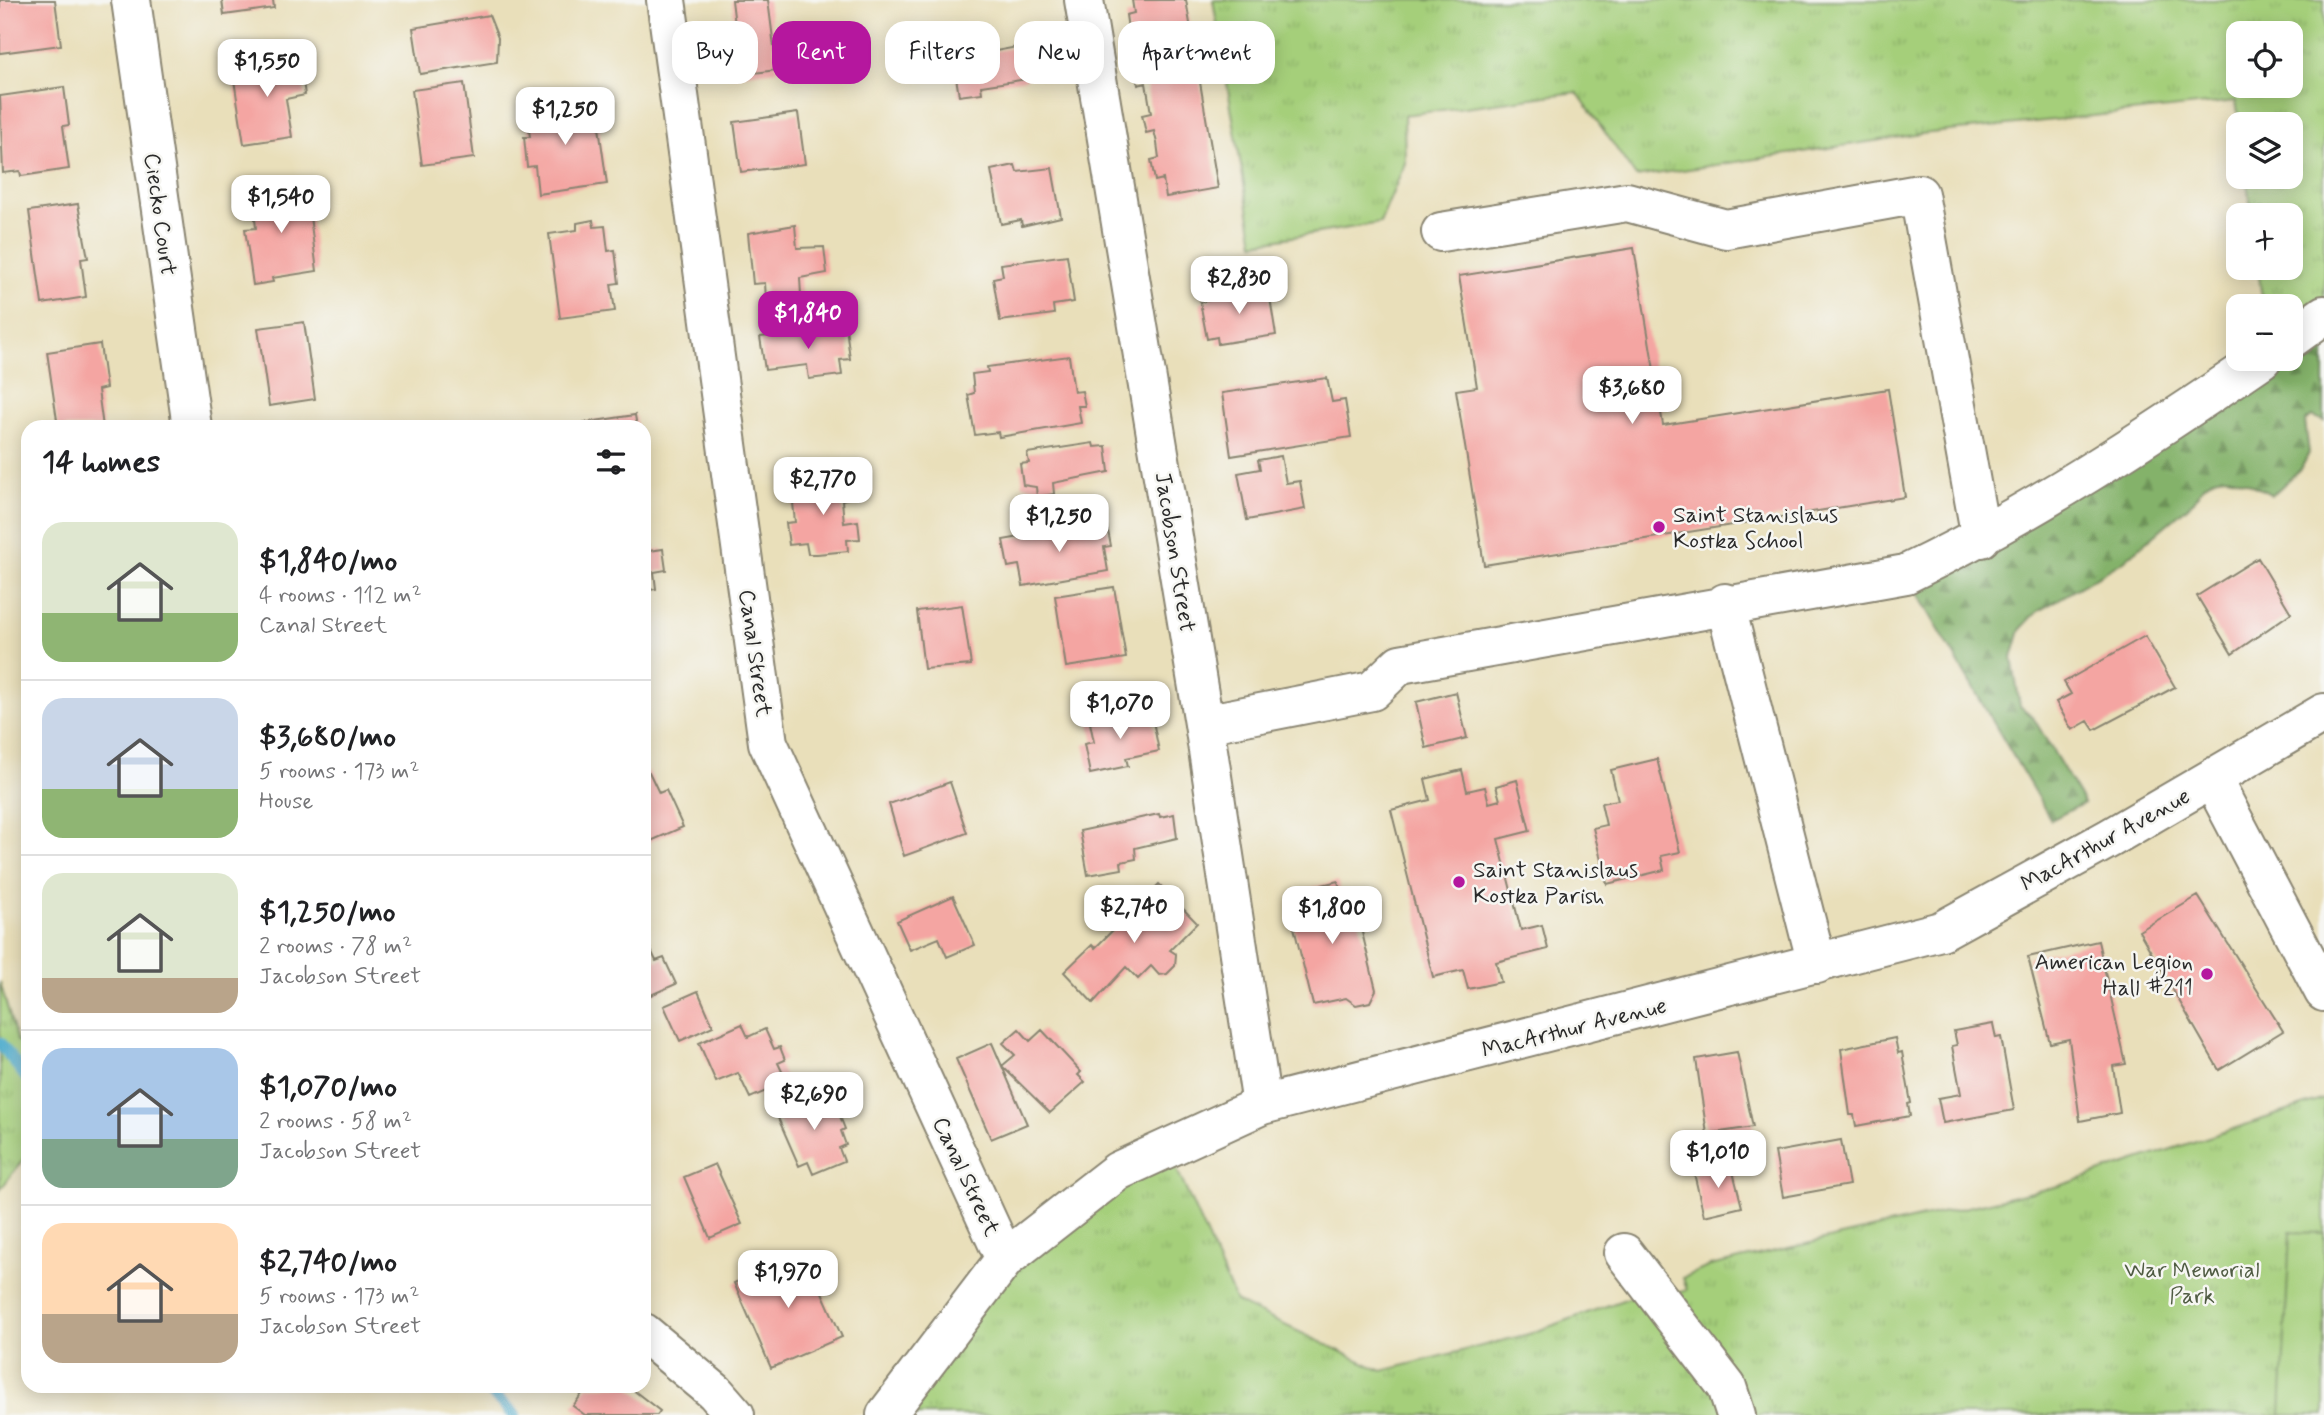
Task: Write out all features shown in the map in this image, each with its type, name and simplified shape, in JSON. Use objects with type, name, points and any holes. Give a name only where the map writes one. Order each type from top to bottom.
[{"type":"street","name":"Ciecko Court","points":[[131,0],[191,420]]},
{"type":"street","name":"Canal Street","points":[[666,0],[768,743],[1005,1259]]},
{"type":"street","name":"Jacobson Street","points":[[1084,0],[1204,724],[1262,1105]]},
{"type":"street","points":[[1441,232],[1627,202],[1726,229],[1919,194],[1981,538]]},
{"type":"street","points":[[2303,330],[2324,315]]},
{"type":"street","points":[[1204,724],[1372,691],[1400,664],[1725,604],[1906,574],[1981,538],[2185,412],[2245,371]]},
{"type":"street","points":[[1725,604],[1817,964]]},
{"type":"street","name":"MacArthur Avenue","points":[[886,1415],[1005,1259],[1118,1171],[1262,1105],[1941,931],[2324,713]]},
{"type":"street","points":[[2212,779],[2324,992]]},
{"type":"street","points":[[1624,1254],[1727,1387],[1736,1415]]},
{"type":"street","points":[[651,1338],[715,1392],[735,1415]]},
{"type":"green space","points":[[1213,0],[2324,0],[2324,316],[2303,331],[2303,294],[2261,294],[2260,280],[2303,280],[2303,203],[2250,203],[2248,189],[2303,189],[2303,112],[2238,112],[2236,101],[1921,134],[1636,177],[1577,92],[1404,115],[1405,163],[1380,223],[1254,243],[1227,84],[1275,84],[1275,21],[1217,21]]},
{"type":"green space","points":[[2324,315],[2324,421],[2312,416],[2305,421],[2309,453],[2301,469],[2272,495],[2239,479],[2219,477],[2210,481],[2194,501],[2124,561],[2037,612],[2020,630],[2012,658],[2020,706],[2032,716],[2084,803],[2051,820],[1906,574],[2242,371],[2303,371],[2303,330]]},
{"type":"green space","points":[[0,982],[17,1041],[21,1044],[21,1162],[0,1190]]},
{"type":"green space","name":"War Memorial Park","points":[[2324,1099],[2324,1415],[886,1415],[1005,1259],[1167,1147],[1236,1302],[1382,1371],[1529,1334],[1634,1296],[1644,1306],[1687,1289],[1683,1278],[1710,1266],[2059,1186]]},
{"type":"green space","points":[[2290,1232],[2324,1233],[2324,1415],[2281,1415]]},
{"type":"building","points":[[0,0],[55,0],[61,45],[0,53]]},
{"type":"building","points":[[222,0],[273,0],[274,8],[224,15]]},
{"type":"building","points":[[732,0],[768,0],[772,31],[772,71],[758,72],[758,21],[734,21]]},
{"type":"building","points":[[1132,0],[1186,0],[1190,21],[1127,21],[1126,15],[1134,13]]},
{"type":"building","points":[[489,15],[498,38],[497,62],[420,74],[413,28]]},
{"type":"building","points":[[1014,48],[1014,81],[1000,83],[1000,50]]},
{"type":"building","points":[[280,60],[280,64],[300,61],[305,95],[286,99],[292,137],[244,144],[232,67]]},
{"type":"building","points":[[464,83],[474,158],[422,165],[412,90]]},
{"type":"building","points":[[957,84],[994,84],[981,86],[982,93],[959,96]]},
{"type":"building","points":[[1146,84],[1200,84],[1218,188],[1166,197],[1163,179],[1155,181],[1151,160],[1159,158],[1154,131],[1146,133],[1142,115],[1151,113]]},
{"type":"building","points":[[64,87],[69,125],[63,126],[69,169],[21,176],[20,171],[3,173],[0,96]]},
{"type":"building","points":[[595,99],[607,184],[538,194],[535,166],[527,167],[524,137],[530,137],[526,109]]},
{"type":"building","points":[[798,113],[805,164],[741,172],[734,122]]},
{"type":"building","points":[[1015,165],[1017,172],[1052,168],[1061,217],[1022,226],[1021,220],[1001,224],[991,170]]},
{"type":"building","points":[[306,185],[317,271],[272,278],[273,282],[253,285],[245,229],[256,228],[252,192]]},
{"type":"building","points":[[78,204],[88,258],[81,259],[86,297],[42,304],[29,211]]},
{"type":"building","points":[[593,220],[594,227],[605,226],[608,251],[615,250],[619,283],[611,284],[615,311],[560,318],[549,234],[577,230],[577,223]]},
{"type":"building","points":[[795,225],[797,248],[824,247],[827,273],[800,278],[801,295],[766,299],[765,283],[753,284],[748,233]]},
{"type":"building","points":[[1634,248],[1663,425],[1888,389],[1905,497],[1484,565],[1456,390],[1477,387],[1459,276]]},
{"type":"building","points":[[1067,255],[1074,302],[1053,305],[1054,314],[1000,321],[993,278],[1003,276],[1001,264]]},
{"type":"building","points":[[1268,286],[1276,335],[1218,344],[1217,337],[1207,339],[1200,302],[1211,300],[1210,296]]},
{"type":"building","points":[[304,322],[315,399],[269,406],[258,328]]},
{"type":"building","points":[[846,327],[850,359],[840,360],[842,375],[809,379],[807,365],[765,370],[760,337]]},
{"type":"building","points":[[100,344],[106,388],[98,390],[102,420],[57,420],[47,352]]},
{"type":"building","points":[[1069,356],[1074,392],[1082,391],[1085,406],[1078,406],[1081,423],[999,437],[998,432],[975,435],[968,395],[974,393],[972,374],[988,372],[987,367]]},
{"type":"building","points":[[1327,378],[1332,402],[1345,400],[1351,437],[1231,456],[1222,393]]},
{"type":"building","points":[[635,415],[636,420],[602,420]]},
{"type":"building","points":[[1093,443],[1094,447],[1106,446],[1109,472],[1053,483],[1054,494],[1037,497],[1036,487],[1023,485],[1020,464],[1029,463],[1027,453]]},
{"type":"building","points":[[1281,456],[1286,483],[1300,481],[1305,509],[1247,520],[1238,473],[1260,469],[1258,460]]},
{"type":"building","points":[[845,471],[849,498],[842,500],[844,523],[858,521],[860,539],[847,540],[848,551],[817,554],[808,554],[806,543],[789,545],[786,523],[795,522],[793,503],[810,501],[807,476]]},
{"type":"building","points":[[1089,525],[1090,529],[1107,526],[1111,546],[1104,547],[1108,571],[1023,586],[1019,565],[1008,567],[1003,540]]},
{"type":"building","points":[[663,549],[666,570],[654,572],[656,589],[651,590],[651,551]]},
{"type":"building","points":[[2258,558],[2291,613],[2232,654],[2197,596]]},
{"type":"building","points":[[1114,587],[1126,658],[1066,667],[1055,596]]},
{"type":"building","points":[[962,605],[971,665],[924,669],[917,611]]},
{"type":"building","points":[[2145,636],[2175,687],[2094,730],[2088,721],[2072,730],[2056,702],[2071,694],[2064,682]]},
{"type":"building","points":[[1456,692],[1467,738],[1426,748],[1416,702]]},
{"type":"building","points":[[1151,711],[1159,751],[1126,758],[1128,766],[1090,774],[1084,744],[1094,742],[1090,723]]},
{"type":"building","points":[[1657,759],[1680,852],[1661,856],[1664,870],[1607,884],[1593,828],[1606,825],[1601,803],[1618,800],[1611,770]]},
{"type":"building","name":"Saint Stanislaus Kostka Parish","points":[[1462,770],[1467,791],[1485,787],[1489,803],[1500,800],[1496,786],[1517,780],[1530,831],[1498,839],[1521,930],[1542,925],[1548,949],[1496,962],[1501,982],[1468,989],[1463,970],[1433,977],[1391,810],[1430,800],[1425,779]]},
{"type":"building","points":[[651,776],[659,793],[666,790],[683,827],[651,841]]},
{"type":"building","points":[[950,782],[967,833],[904,856],[889,804]]},
{"type":"building","points":[[1159,814],[1160,817],[1174,814],[1177,838],[1135,848],[1136,859],[1121,862],[1122,869],[1088,875],[1080,831]]},
{"type":"building","points":[[1338,881],[1341,894],[1352,891],[1376,990],[1370,1002],[1356,1005],[1346,998],[1313,1005],[1289,907],[1301,903],[1298,891]]},
{"type":"building","points":[[1159,884],[1197,923],[1170,950],[1176,954],[1175,966],[1167,974],[1159,975],[1151,966],[1138,979],[1126,967],[1093,1003],[1064,972],[1092,945],[1095,948]]},
{"type":"building","points":[[953,896],[975,945],[947,957],[939,938],[910,950],[897,921]]},
{"type":"building","name":"American Legion Hall #211","points":[[2198,896],[2283,1031],[2219,1070],[2139,931]]},
{"type":"building","points":[[2098,941],[2126,1064],[2113,1066],[2120,1113],[2080,1121],[2069,1039],[2050,1043],[2028,957]]},
{"type":"building","points":[[651,950],[656,961],[664,958],[676,984],[651,995]]},
{"type":"building","points":[[698,991],[713,1026],[680,1041],[664,1006]]},
{"type":"building","points":[[742,1024],[748,1037],[765,1029],[774,1049],[780,1047],[785,1060],[778,1063],[787,1082],[750,1098],[738,1073],[716,1082],[699,1043]]},
{"type":"building","points":[[1993,1024],[1996,1038],[2001,1037],[2014,1110],[1943,1123],[1938,1098],[1961,1094],[1952,1046],[1957,1045],[1954,1031]]},
{"type":"building","points":[[1019,1029],[1030,1041],[1042,1030],[1081,1072],[1078,1075],[1085,1082],[1050,1113],[1002,1066],[1015,1055],[1003,1043]]},
{"type":"building","points":[[1895,1038],[1898,1053],[1902,1052],[1911,1103],[1908,1104],[1910,1116],[1856,1126],[1854,1115],[1850,1115],[1841,1049]]},
{"type":"building","points":[[992,1043],[1027,1124],[991,1139],[956,1059]]},
{"type":"building","points":[[1737,1052],[1753,1127],[1707,1134],[1696,1059]]},
{"type":"building","points":[[824,1091],[832,1111],[837,1109],[845,1129],[841,1131],[846,1145],[839,1148],[844,1161],[813,1174],[808,1162],[799,1166],[775,1111]]},
{"type":"building","points":[[1841,1140],[1849,1185],[1783,1197],[1775,1152]]},
{"type":"building","points":[[715,1164],[742,1224],[710,1238],[684,1177]]},
{"type":"building","points":[[1731,1164],[1742,1207],[1704,1216],[1694,1173]]},
{"type":"building","points":[[804,1252],[842,1337],[771,1368],[734,1283]]},
{"type":"building","points":[[583,1393],[637,1393],[660,1411],[657,1415],[585,1415],[573,1406]]},
{"type":"waterway","points":[[0,1043],[21,1071]]},
{"type":"waterway","points":[[491,1393],[515,1415]]},
{"type":"place","name":"Saint Stanislaus Kostka School","points":[[1659,527]]},
{"type":"place","name":"Saint Stanislaus Kostka Parish","points":[[1459,882]]},
{"type":"place","name":"American Legion Hall #211","points":[[2207,974]]}]
